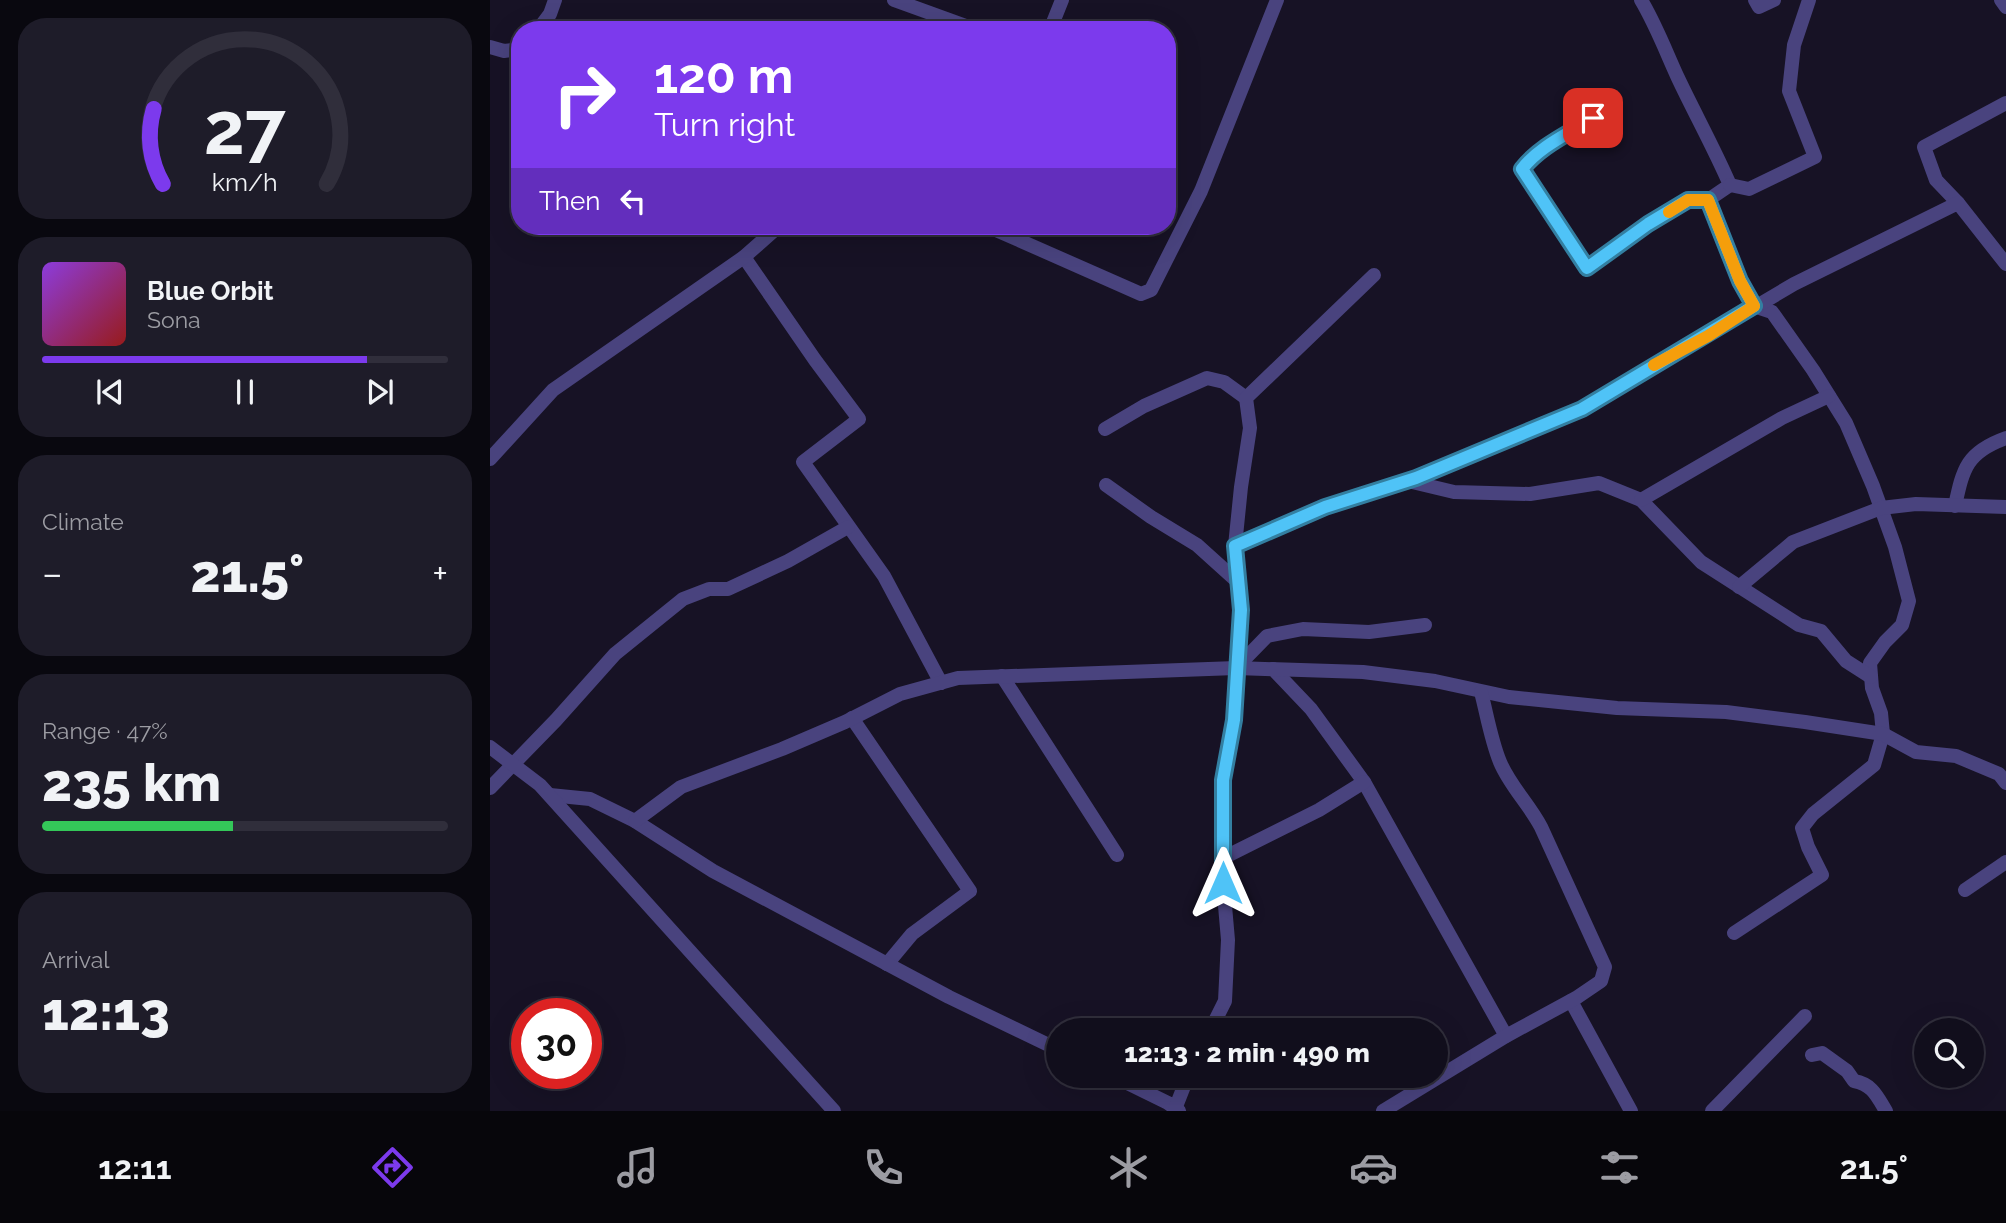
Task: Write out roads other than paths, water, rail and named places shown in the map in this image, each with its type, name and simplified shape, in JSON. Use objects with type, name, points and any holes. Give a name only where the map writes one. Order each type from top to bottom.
[{"type":"street","points":[[545,21],[555,0]]},
{"type":"street","points":[[894,0],[952,21]]},
{"type":"street","points":[[1054,21],[1062,0]]},
{"type":"street","points":[[1008,235],[1141,293],[1150,290],[1201,191],[1278,0]]},
{"type":"street","points":[[1641,0],[1653,19],[1730,185]]},
{"type":"street","points":[[1755,0],[1759,7],[1774,0]]},
{"type":"street","points":[[1593,118],[1535,153],[1522,169],[1587,268],[1648,224],[1688,200],[1708,200],[1730,185],[1749,189],[1815,157],[1789,91],[1794,45],[1808,0]]},
{"type":"street","points":[[2001,0],[2006,6]]},
{"type":"street","points":[[490,47],[511,53]]},
{"type":"street","points":[[2006,103],[1924,147],[1936,180],[1958,203],[2006,264]]},
{"type":"street","points":[[1708,200],[1740,281],[1754,306],[1773,312],[1846,423],[1895,547],[1909,600],[1902,625],[1870,663],[1872,688],[1881,713],[1883,734],[1874,765],[1813,814],[1802,828],[1822,875],[1734,933]]},
{"type":"street","points":[[1235,546],[1325,507],[1406,481],[1582,409],[1794,284],[1958,203]]},
{"type":"street","points":[[490,459],[553,390],[744,257],[769,235]]},
{"type":"street","points":[[744,257],[859,419],[803,461],[884,576],[941,683]]},
{"type":"street","points":[[1246,398],[1374,275]]},
{"type":"street","points":[[1105,429],[1144,406],[1207,378],[1224,382],[1246,398],[1250,428],[1235,546],[1241,610],[1234,720],[1223,780],[1223,859],[1228,940],[1225,1001],[1216,1018]]},
{"type":"street","points":[[1641,500],[1782,418],[1829,396]]},
{"type":"street","points":[[1955,506],[1961,478],[1973,454],[2006,438]]},
{"type":"street","points":[[1406,481],[1454,492],[1530,494],[1599,483],[1641,500],[1701,562],[1799,625],[1821,631],[1846,661],[1871,677]]},
{"type":"street","points":[[1106,485],[1197,545],[1238,582]]},
{"type":"street","points":[[1739,587],[1793,542],[1881,508],[1916,504],[2006,507]]},
{"type":"street","points":[[490,788],[615,654],[683,599],[709,589],[728,589],[788,561],[848,527]]},
{"type":"street","points":[[1237,668],[1267,636],[1303,629],[1369,632],[1425,625]]},
{"type":"street","points":[[635,821],[681,787],[782,749],[900,694],[958,678],[1237,668],[1363,672],[1435,681],[1481,692],[1617,708],[1726,712],[1883,734],[1916,752],[1956,756],[1999,774],[2006,783]]},
{"type":"street","points":[[1273,669],[1311,709],[1364,782],[1506,1036]]},
{"type":"street","points":[[1002,677],[1117,855]]},
{"type":"street","points":[[1383,1111],[1506,1036],[1571,1001],[1601,981],[1605,967],[1541,827],[1500,762],[1481,692]]},
{"type":"street","points":[[852,718],[970,891],[912,934],[887,964]]},
{"type":"street","points":[[490,747],[550,795],[834,1111]]},
{"type":"street","points":[[1223,859],[1319,810],[1364,782]]},
{"type":"street","points":[[550,795],[590,799],[635,821],[713,871],[887,964],[1046,1044]]},
{"type":"street","points":[[1965,890],[2006,862]]},
{"type":"street","points":[[1571,1001],[1631,1111]]},
{"type":"street","points":[[1712,1111],[1805,1016]]},
{"type":"street","points":[[1812,1055],[1822,1053],[1847,1071],[1854,1081],[1865,1083],[1874,1091],[1886,1111]]},
{"type":"street","points":[[1137,1088],[1177,1110],[1184,1088]]}]
